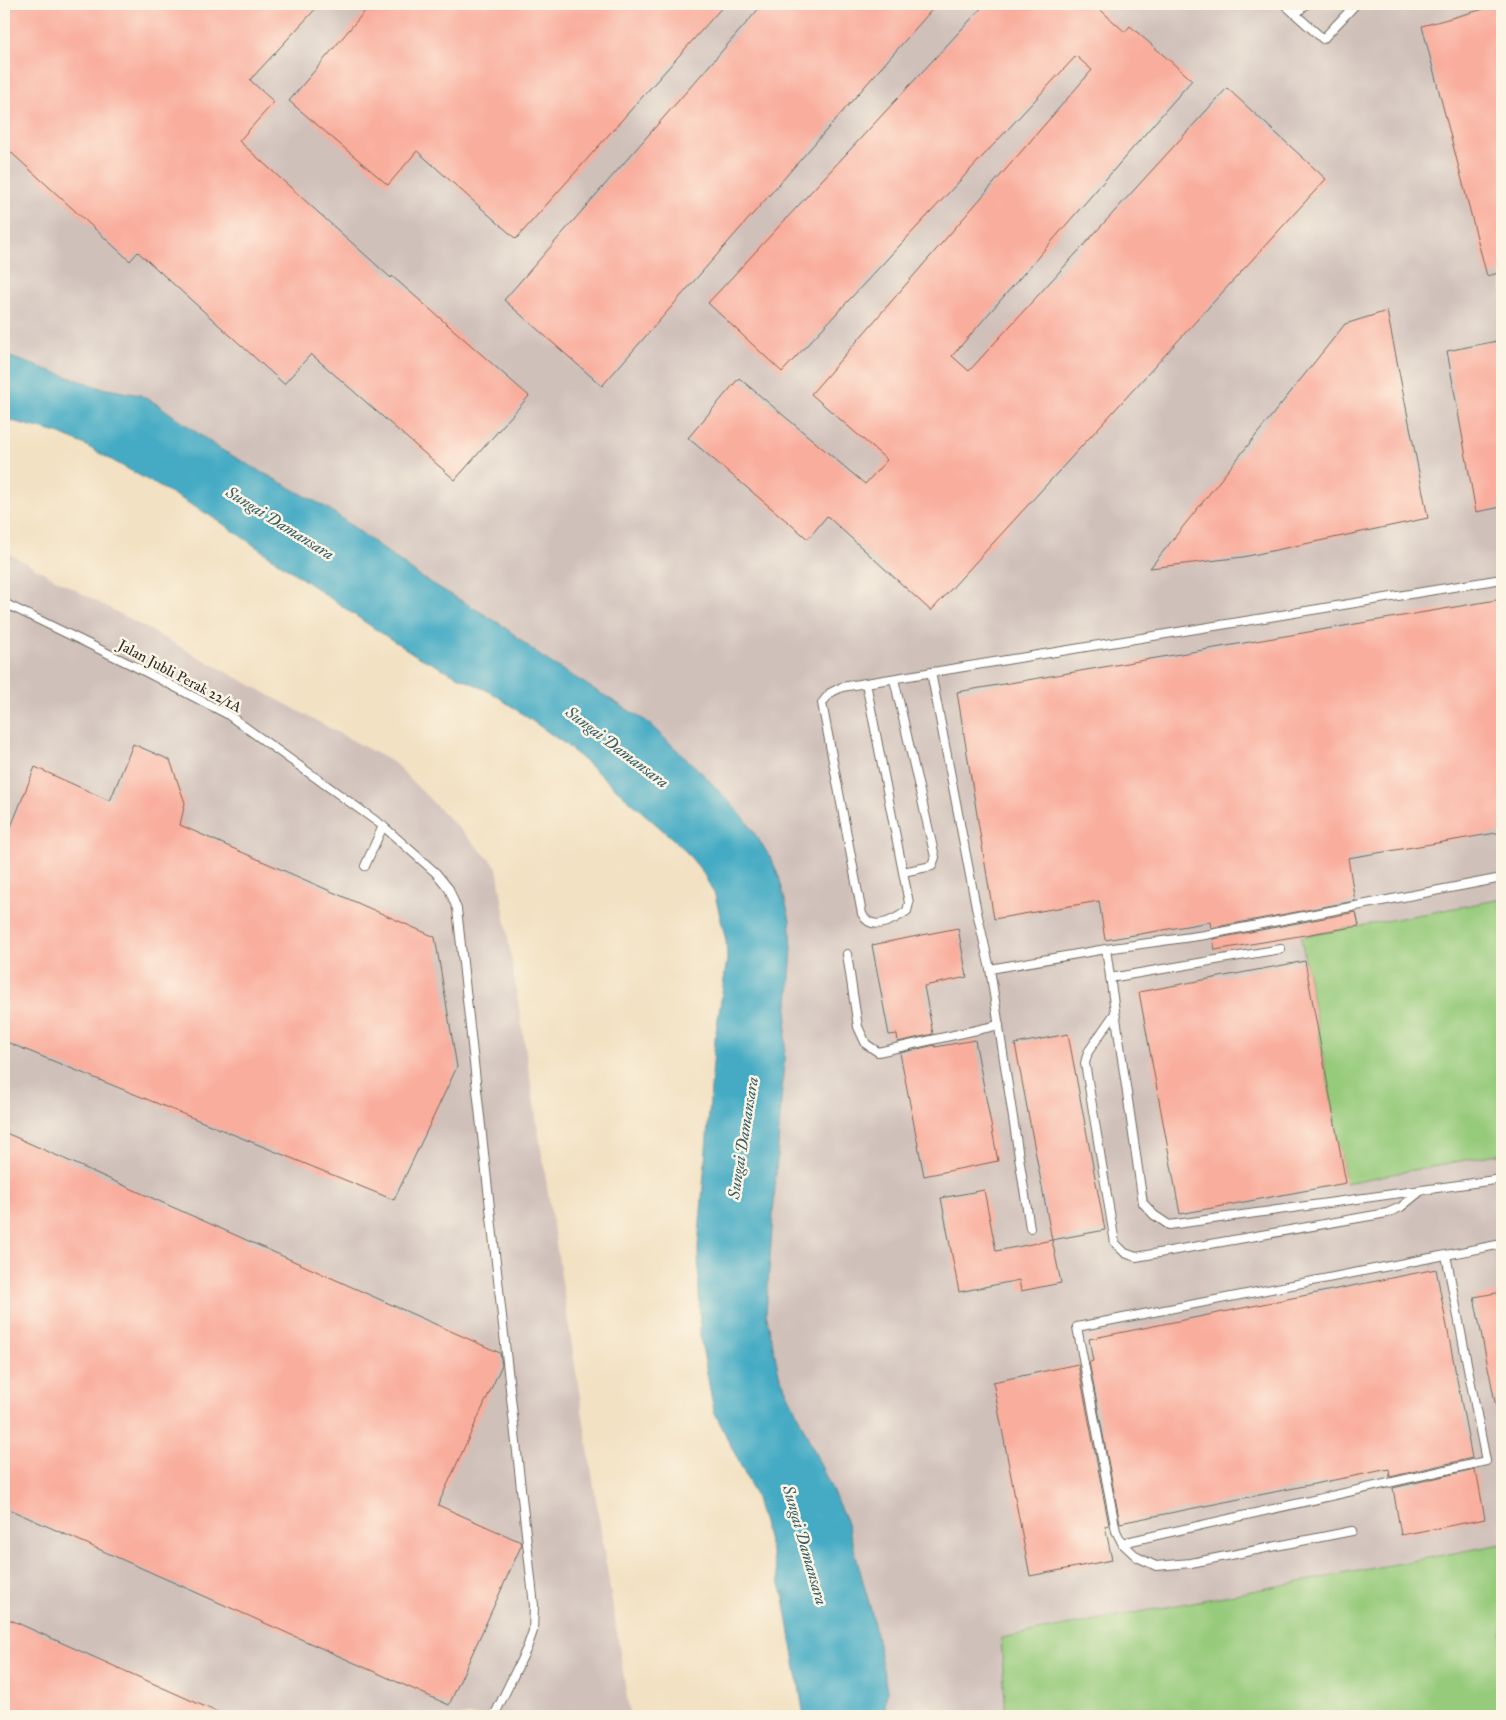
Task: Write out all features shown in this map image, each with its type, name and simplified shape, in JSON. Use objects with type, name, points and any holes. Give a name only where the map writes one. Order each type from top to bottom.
[{"type":"lane","points":[[1284,4],[1323,39],[1356,4]]},
{"type":"lane","points":[[1296,14],[1306,4]]},
{"type":"lane","points":[[866,683],[909,903],[907,911],[887,923],[873,924],[865,920],[862,914],[822,703],[830,693],[842,688],[866,683],[1502,579]]},
{"type":"lane","name":"Jalan Jubli Perak 22/1A","points":[[4,603],[136,667],[227,714],[383,826],[436,873],[449,889],[457,909],[501,1292],[534,1606],[533,1631],[527,1648],[494,1716]]},
{"type":"lane","points":[[931,672],[977,912],[990,968],[1030,1228]]},
{"type":"lane","points":[[894,679],[935,856],[932,866],[903,872]]},
{"type":"lane","points":[[365,866],[383,826]]},
{"type":"lane","points":[[990,968],[1205,935],[1502,878]]},
{"type":"lane","points":[[1106,949],[1142,1203],[1154,1216],[1169,1225],[1502,1179]]},
{"type":"lane","points":[[1110,978],[1281,949]]},
{"type":"lane","points":[[847,954],[858,1027],[866,1044],[878,1052],[999,1025]]},
{"type":"lane","points":[[1115,1012],[1088,1052],[1085,1063],[1115,1243],[1125,1253],[1136,1257],[1387,1213],[1401,1207],[1422,1190]]},
{"type":"lane","points":[[1352,1531],[1191,1563],[1156,1566],[1137,1557],[1122,1543],[1116,1531],[1077,1327],[1502,1244]]},
{"type":"lane","points":[[1122,1543],[1486,1461],[1446,1255]]},
{"type":"shaded area","points":[[4,4],[1502,4],[1502,1716],[884,1716],[887,1690],[872,1614],[847,1523],[779,1374],[766,1313],[792,948],[790,920],[779,877],[745,819],[704,775],[646,721],[543,658],[502,625],[418,575],[329,509],[220,449],[157,404],[140,395],[101,388],[4,355]]},
{"type":"shaded area","points":[[4,551],[394,763],[497,867],[630,1716],[4,1716]]},
{"type":"green space","points":[[1502,899],[1502,1153],[1346,1183],[1301,937]]},
{"type":"green space","points":[[1502,1544],[1502,1716],[1006,1716],[1001,1638]]},
{"type":"water","name":"Sungai Damansara","points":[[4,355],[101,388],[140,395],[157,404],[220,449],[329,509],[418,575],[502,625],[543,658],[646,721],[704,775],[745,819],[770,857],[779,877],[790,920],[792,948],[766,1313],[779,1374],[847,1523],[872,1614],[887,1690],[884,1716],[804,1716],[784,1598],[755,1495],[714,1411],[700,1336],[698,1247],[715,1039],[727,959],[726,941],[715,895],[702,871],[682,847],[565,744],[494,694],[417,656],[216,519],[178,497],[83,444],[58,433],[4,419]]},
{"type":"building","points":[[11,4],[320,4],[250,80],[274,102],[239,141],[391,278],[392,276],[529,396],[455,480],[311,354],[284,384],[138,252],[130,261],[4,146],[4,11]]},
{"type":"building","points":[[371,4],[725,4],[516,239],[417,151],[388,185],[289,101]]},
{"type":"building","points":[[763,4],[937,4],[602,386],[504,300]]},
{"type":"building","points":[[985,4],[1094,4],[1125,32],[1130,26],[1192,80],[952,356],[969,371],[1227,88],[1326,179],[931,611],[827,516],[808,539],[688,438],[739,378],[865,484],[887,460],[811,394],[1092,70],[1076,56],[782,372],[708,303]]},
{"type":"building","points":[[1502,4],[1502,272],[1487,276],[1422,26]]},
{"type":"building","points":[[1387,311],[1428,518],[1243,557],[1150,568],[1345,324]]},
{"type":"building","points":[[1502,340],[1502,507],[1476,512],[1447,351]]},
{"type":"building","points":[[1502,599],[1502,832],[1348,858],[1355,901],[1211,928],[1210,922],[1105,940],[1099,901],[994,919],[957,692]]},
{"type":"building","points":[[133,744],[170,760],[185,803],[180,825],[435,937],[457,1067],[394,1200],[4,1041],[4,844],[35,767],[110,801]]},
{"type":"building","points":[[1356,912],[1359,926],[1215,950],[1213,939]]},
{"type":"building","points":[[958,928],[967,977],[924,986],[933,1034],[898,1042],[897,1034],[889,1035],[872,945]]},
{"type":"building","points":[[1305,961],[1346,1183],[1180,1214],[1139,992]]},
{"type":"building","points":[[1068,1034],[1105,1230],[1052,1240],[1015,1044]]},
{"type":"building","points":[[975,1040],[998,1161],[924,1176],[900,1053],[935,1045],[935,1047]]},
{"type":"building","points":[[4,1132],[500,1353],[502,1365],[438,1505],[522,1544],[449,1705],[4,1507]]},
{"type":"building","points":[[984,1190],[996,1251],[1052,1240],[1061,1283],[1021,1291],[1019,1280],[959,1292],[941,1198]]},
{"type":"building","points":[[1436,1269],[1472,1458],[1390,1477],[1389,1469],[1120,1523],[1089,1362],[1093,1361],[1089,1339]]},
{"type":"building","points":[[1502,1292],[1502,1406],[1496,1407],[1474,1297]]},
{"type":"building","points":[[1078,1364],[1109,1525],[1105,1526],[1112,1560],[1030,1576],[993,1382]]},
{"type":"building","points":[[1474,1469],[1475,1475],[1477,1475],[1485,1519],[1401,1535],[1393,1488]]},
{"type":"building","points":[[4,1617],[226,1716],[4,1716]]}]
